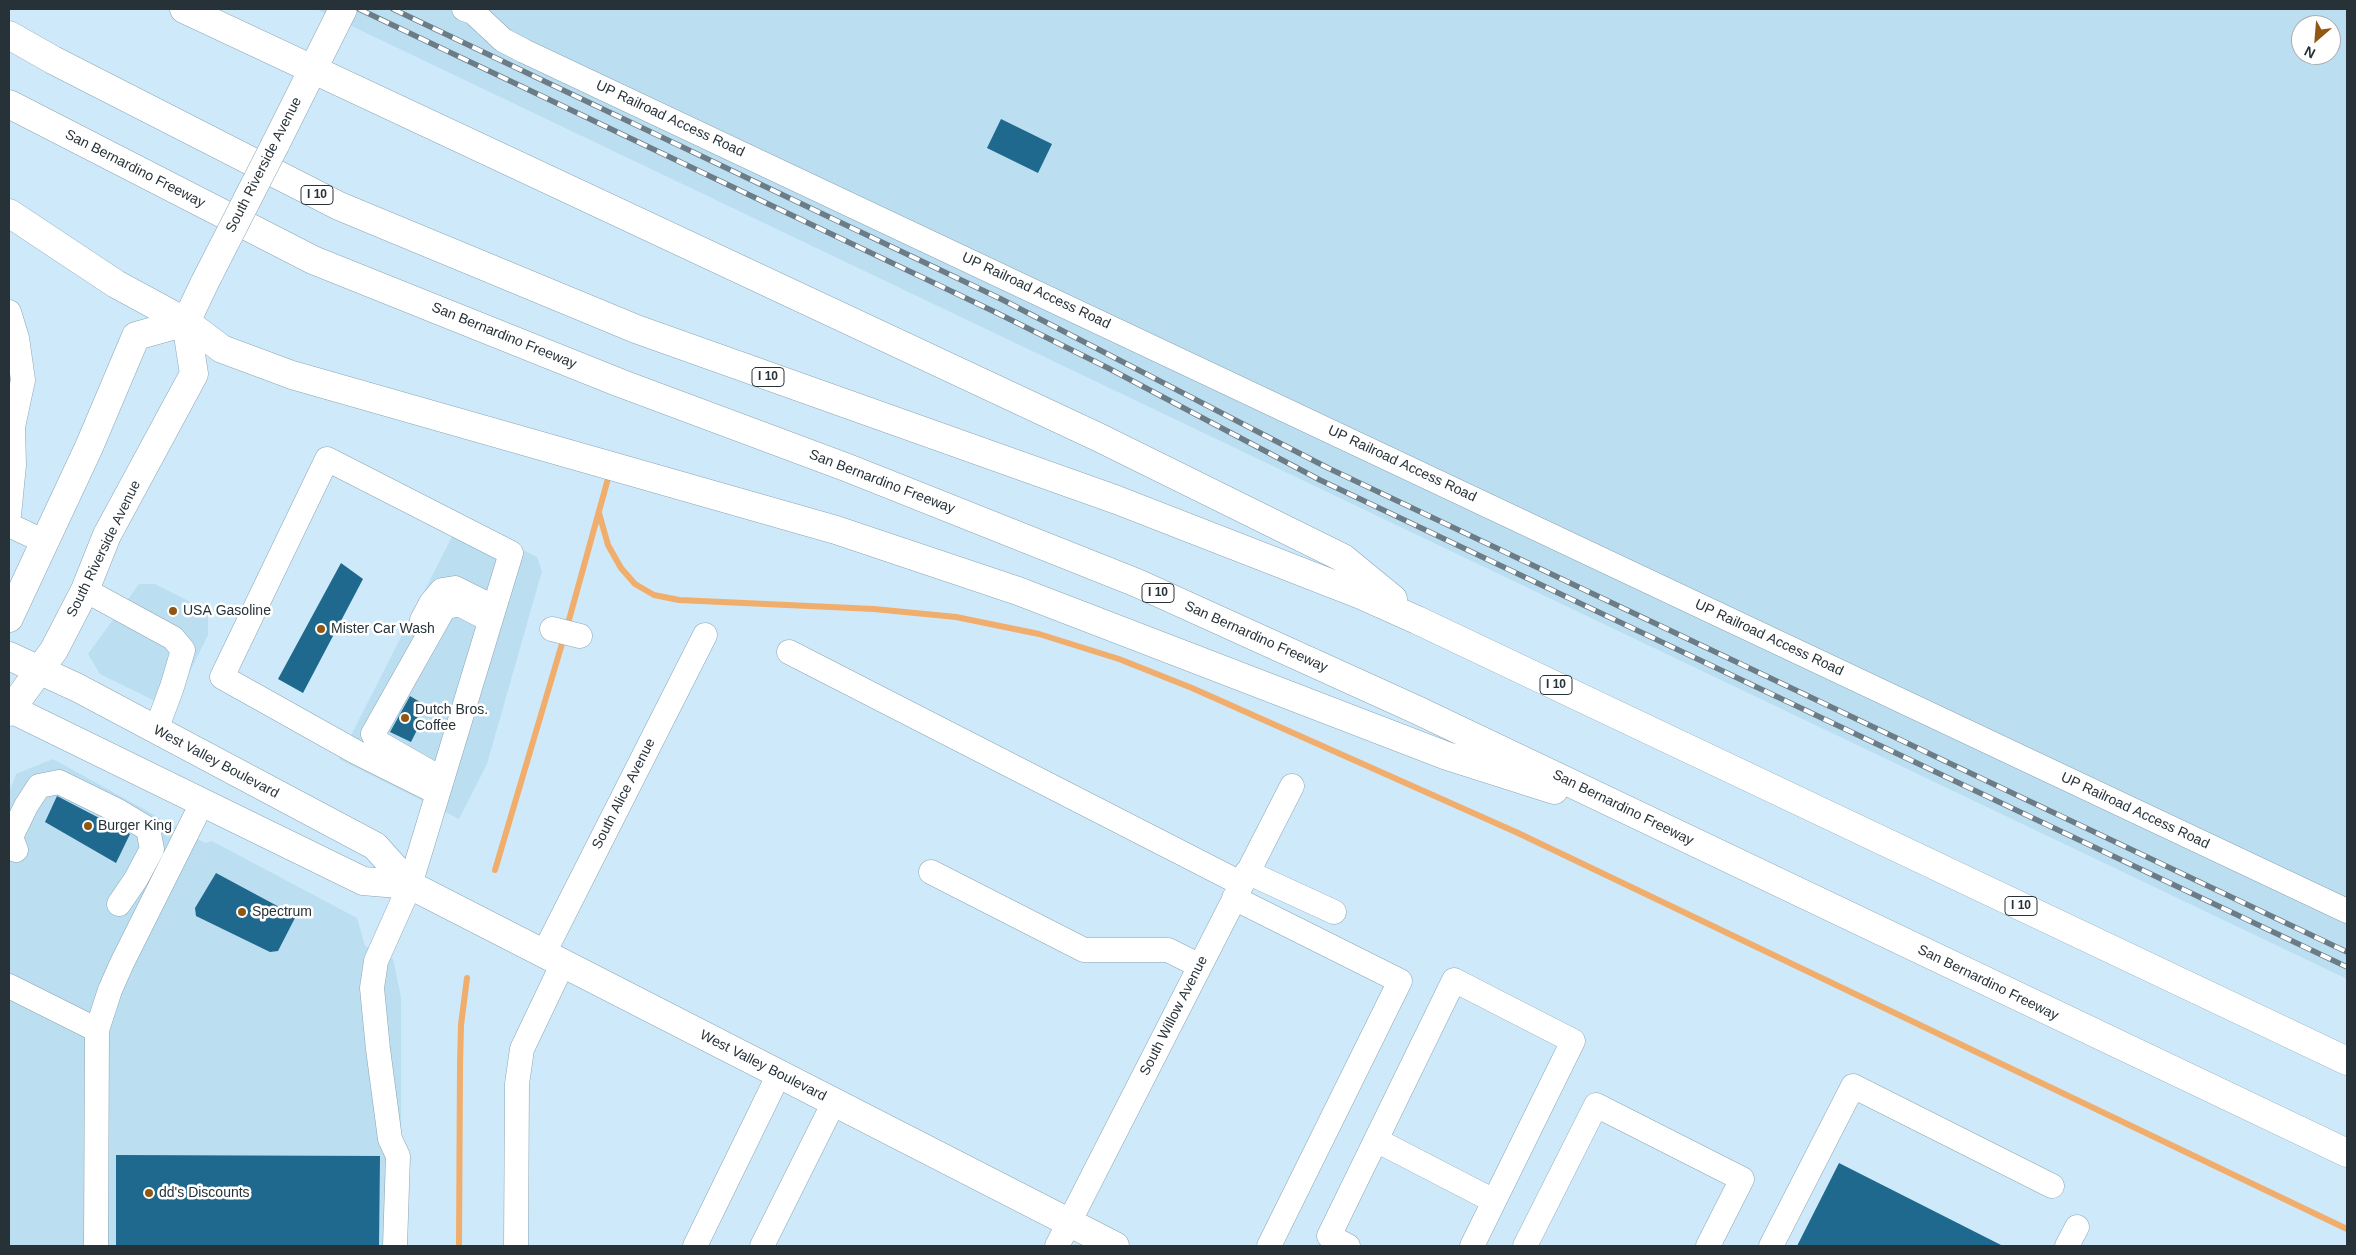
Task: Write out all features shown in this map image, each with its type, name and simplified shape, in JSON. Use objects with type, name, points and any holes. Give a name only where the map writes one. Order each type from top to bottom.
[{"type":"main road","points":[[184,9],[1100,438],[1343,558],[1417,620]]},
{"type":"main road","name":"South Riverside Avenue","points":[[9,710],[54,650],[85,590],[107,535],[194,374],[186,322],[338,19]]},
{"type":"main road","name":"I 10","points":[[9,35],[53,60],[339,206],[636,329],[1117,500],[1360,595],[1417,620],[2347,1061]]},
{"type":"main road","name":"San Bernardino Freeway","points":[[9,104],[313,260],[620,383],[848,468],[1136,583],[1418,710],[2347,1153]]},
{"type":"main road","points":[[9,213],[116,284],[186,322],[222,350],[292,375],[836,530],[1018,591],[1447,756],[1650,821]]},
{"type":"main road","points":[[9,618],[89,447],[136,336],[186,322]]},
{"type":"main road","name":"West Valley Boulevard","points":[[9,656],[156,730],[375,846],[410,885],[834,1102],[1063,1234],[1115,1246]]},
{"type":"main road","name":"West Valley Boulevard","points":[[9,710],[363,881],[410,885]]},
{"type":"street","name":"UP Railroad Access Road","points":[[464,9],[473,12],[503,40],[524,51],[2347,911]]},
{"type":"street","points":[[9,312],[17,338],[23,380],[13,427],[9,515]]},
{"type":"street","points":[[395,1246],[398,1156],[390,1139],[372,988],[376,961],[410,885],[440,786],[492,614],[510,553],[327,459],[222,677],[356,752],[440,786]]},
{"type":"street","points":[[9,525],[45,542]]},
{"type":"street","points":[[85,590],[174,638],[183,650],[156,730]]},
{"type":"street","points":[[440,786],[378,743],[373,734],[400,683],[412,667],[444,608],[459,604],[492,614]]},
{"type":"street","points":[[552,629],[580,636]]},
{"type":"street","name":"South Alice Avenue","points":[[516,1246],[517,1084],[522,1049],[553,958],[705,635]]},
{"type":"street","points":[[789,652],[1241,885],[1400,981],[1269,1246]]},
{"type":"street","points":[[16,850],[11,836],[26,806],[40,786],[59,782],[118,811],[148,830],[152,849],[136,879],[119,904]]},
{"type":"street","name":"South Willow Avenue","points":[[1063,1234],[1292,786]]},
{"type":"street","points":[[96,1246],[97,1030],[118,972],[202,803]]},
{"type":"street","points":[[931,872],[1084,950],[1168,950],[1200,966]]},
{"type":"street","points":[[1241,885],[1334,912]]},
{"type":"street","points":[[1348,1246],[1329,1236],[1454,980],[1573,1042],[1472,1246]]},
{"type":"street","points":[[9,986],[97,1030]]},
{"type":"street","points":[[695,1246],[780,1074]]},
{"type":"street","points":[[1771,1246],[1853,1086],[2052,1186]]},
{"type":"street","points":[[762,1246],[834,1102]]},
{"type":"street","points":[[1525,1246],[1596,1105],[1742,1179],[1708,1246]]},
{"type":"street","points":[[1376,1140],[1494,1201]]},
{"type":"shaded area","points":[[316,9],[2347,9],[2347,979]]},
{"type":"shaded area","points":[[461,519],[537,557],[542,571],[487,764],[459,819],[339,759]]},
{"type":"shaded area","points":[[139,584],[155,584],[208,611],[208,635],[173,706],[157,702],[100,674],[88,654]]},
{"type":"shaded area","points":[[53,759],[205,843],[212,841],[357,918],[365,946],[393,959],[401,997],[401,1246],[9,1246],[9,793],[16,774]]},
{"type":"building","points":[[1001,119],[1052,144],[1038,173],[987,148]]},
{"type":"building","name":"Mister Car Wash","points":[[341,563],[363,579],[303,693],[278,679]]},
{"type":"building","name":"Dutch Bros. Coffee","points":[[410,696],[420,702],[413,715],[422,720],[411,742],[390,732]]},
{"type":"building","name":"Burger King","points":[[57,796],[130,834],[116,863],[45,822]]},
{"type":"building","name":"Spectrum","points":[[216,873],[296,916],[278,951],[270,952],[196,916],[195,908]]},
{"type":"building","points":[[116,1155],[380,1156],[379,1246],[116,1246]]},
{"type":"building","points":[[1839,1163],[2003,1246],[1797,1246]]},
{"type":"waterway","points":[[567,627],[609,475]]},
{"type":"waterway","points":[[599,513],[608,545],[621,568],[635,584],[654,595],[679,600],[874,609],[956,617],[1039,634],[1119,659],[1192,688],[1518,833],[2347,1229]]},
{"type":"waterway","points":[[495,870],[564,637]]},
{"type":"waterway","points":[[459,1246],[461,1025],[467,978]]},
{"type":"railway","points":[[359,9],[995,312],[1108,368],[1320,480],[2347,967]]},
{"type":"railway","points":[[393,9],[1001,299],[1328,468],[2347,952]]},
{"type":"place","name":"USA Gasoline","points":[[173,611]]},
{"type":"place","name":"Mister Car Wash","points":[[321,629]]},
{"type":"place","name":"Dutch Bros. Coffee","points":[[405,718]]},
{"type":"place","name":"Burger King","points":[[88,826]]},
{"type":"place","name":"Spectrum","points":[[242,912]]},
{"type":"place","name":"dd's Discounts","points":[[149,1193]]}]
